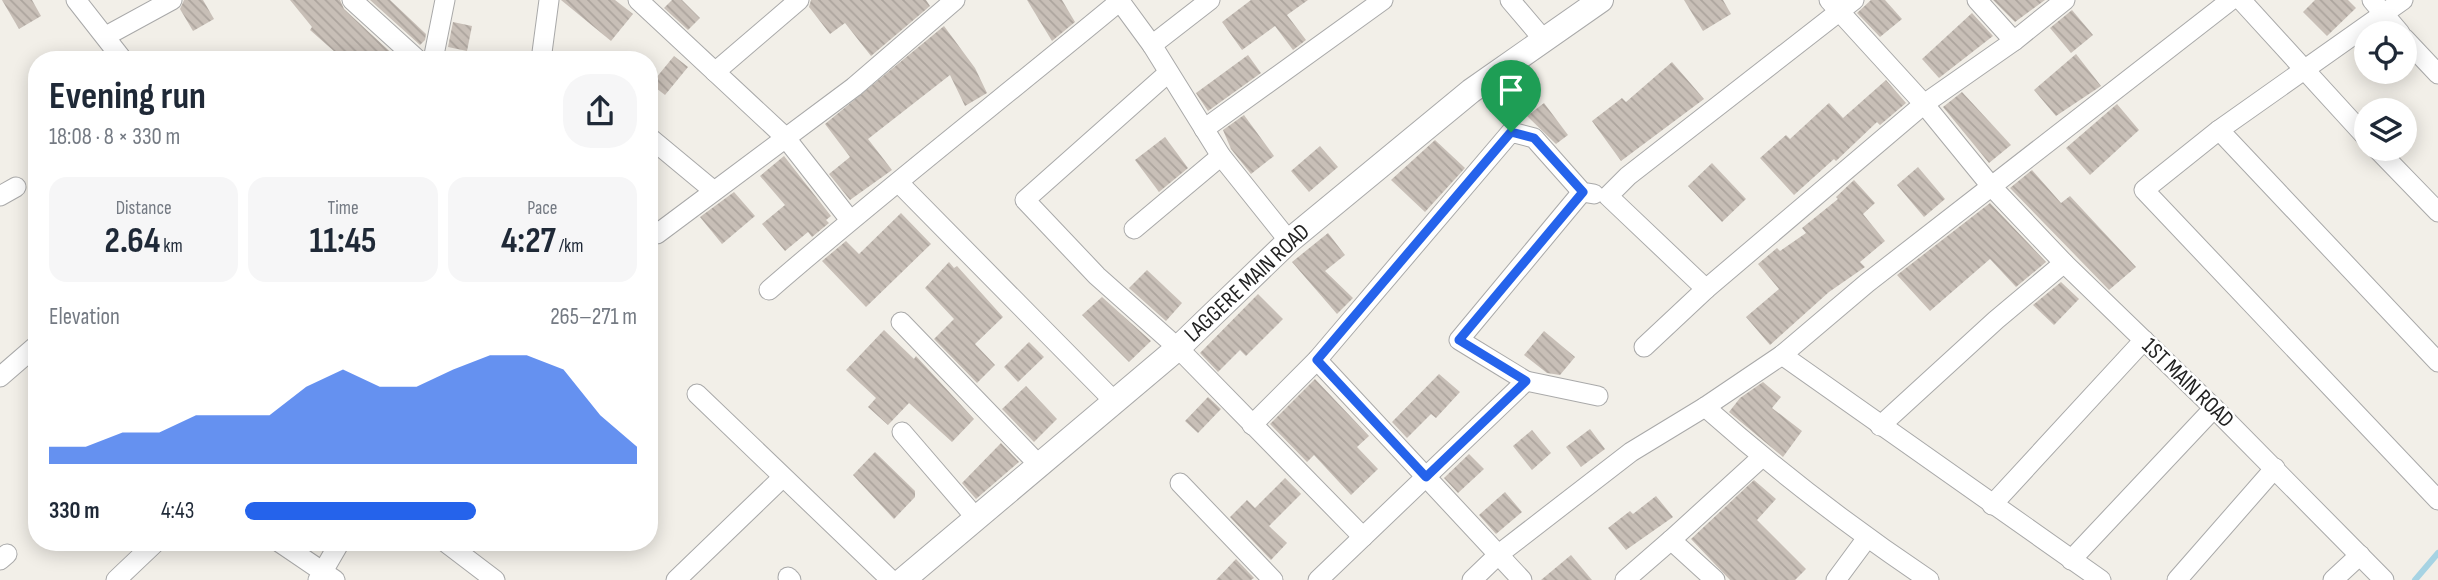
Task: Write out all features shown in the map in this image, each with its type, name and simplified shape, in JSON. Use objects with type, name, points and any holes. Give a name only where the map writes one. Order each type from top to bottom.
[{"type":"street","points":[[76,0],[116,51]]},
{"type":"street","points":[[106,36],[172,0]]},
{"type":"street","points":[[352,0],[408,51]]},
{"type":"street","points":[[435,51],[445,0]]},
{"type":"street","points":[[542,51],[549,0]]},
{"type":"street","points":[[715,72],[799,0]]},
{"type":"street","points":[[658,233],[854,87],[955,0]]},
{"type":"street","points":[[1152,45],[1210,0]]},
{"type":"street","points":[[1204,129],[1383,0]]},
{"type":"street","points":[[1510,0],[1544,40]]},
{"type":"street","name":"LAGGERE MAIN ROAD","points":[[903,580],[1178,348],[1289,241],[1471,91],[1601,0]]},
{"type":"street","points":[[1977,0],[2014,41]]},
{"type":"street","points":[[1644,346],[1706,289],[1924,104],[2014,41],[2065,0]]},
{"type":"street","points":[[1472,580],[1499,554],[1631,452],[1705,407],[1782,355],[1991,186],[2231,0]]},
{"type":"street","points":[[2241,0],[2354,124]]},
{"type":"street","points":[[2372,0],[2389,21]]},
{"type":"street","points":[[2403,0],[2385,16],[2303,69],[2219,130],[2144,190],[2438,500]]},
{"type":"street","points":[[769,290],[850,219],[899,183],[1120,1],[1152,45],[1221,156],[1289,241]]},
{"type":"street","points":[[643,2],[785,137],[850,219]]},
{"type":"street","points":[[1608,196],[1628,176],[1841,4]]},
{"type":"street","name":"1ST MAIN ROAD","points":[[1841,4],[1991,186],[2064,264],[2275,468],[2384,580]]},
{"type":"street","points":[[2417,52],[2438,74]]},
{"type":"street","points":[[1168,73],[1025,200],[1097,276],[1178,348],[1363,537]]},
{"type":"street","points":[[2219,130],[2438,362]]},
{"type":"street","points":[[1252,425],[1317,360],[1511,132],[1534,138],[1583,192],[1608,196],[1706,289]]},
{"type":"street","points":[[658,144],[714,191]]},
{"type":"street","points":[[1134,229],[1221,156]]},
{"type":"street","points":[[2389,161],[2438,212]]},
{"type":"street","points":[[899,183],[1114,401]]},
{"type":"street","points":[[1583,192],[1459,340],[1526,381],[1598,396]]},
{"type":"street","points":[[1880,426],[1996,320],[2064,264]]},
{"type":"street","points":[[901,322],[1040,466]]},
{"type":"street","points":[[1992,505],[2144,340]]},
{"type":"street","points":[[0,377],[28,353]]},
{"type":"street","points":[[1782,355],[2101,580]]},
{"type":"street","points":[[1317,360],[1522,580]]},
{"type":"street","points":[[1318,580],[1526,381]]},
{"type":"street","points":[[697,394],[891,580]]},
{"type":"street","points":[[1705,407],[1762,457],[1867,538],[1929,580]]},
{"type":"street","points":[[2071,559],[2214,408]]},
{"type":"street","points":[[902,432],[977,519]]},
{"type":"street","points":[[1625,580],[1762,457]]},
{"type":"street","points":[[2177,580],[2275,468]]},
{"type":"street","points":[[676,580],[782,478]]},
{"type":"street","points":[[1180,483],[1273,580]]},
{"type":"street","points":[[1836,580],[1867,538]]},
{"type":"street","points":[[1671,540],[1715,580]]},
{"type":"street","points":[[116,580],[147,551]]},
{"type":"street","points":[[291,551],[326,577],[336,551]]},
{"type":"street","points":[[457,551],[495,580]]},
{"type":"street","points":[[2333,580],[2360,555]]},
{"type":"building","points":[[2,0],[32,0],[41,16],[19,29]]},
{"type":"building","points":[[184,0],[203,0],[214,19],[193,31],[180,9]]},
{"type":"building","points":[[290,0],[340,0],[344,9],[389,51],[334,51],[310,30],[312,27]]},
{"type":"building","points":[[370,0],[390,0],[426,34],[425,40],[420,45]]},
{"type":"building","points":[[561,0],[615,0],[633,14],[611,41]]},
{"type":"building","points":[[672,0],[682,0],[700,18],[688,30],[664,8]]},
{"type":"building","points":[[811,0],[926,0],[930,6],[871,56],[845,23],[830,34],[809,7]]},
{"type":"building","points":[[1027,0],[1062,0],[1075,22],[1052,41]]},
{"type":"building","points":[[1251,0],[1308,0],[1287,15],[1306,40],[1293,50],[1275,26],[1242,50],[1222,22]]},
{"type":"building","points":[[1684,0],[1723,0],[1731,14],[1703,31]]},
{"type":"building","points":[[1871,0],[1885,0],[1902,19],[1880,37],[1857,13]]},
{"type":"building","points":[[1993,0],[2045,0],[2015,22]]},
{"type":"building","points":[[2315,0],[2348,0],[2356,8],[2327,36],[2303,12]]},
{"type":"building","points":[[2072,10],[2093,35],[2071,53],[2050,28]]},
{"type":"building","points":[[1972,13],[1993,36],[1939,78],[1922,59]]},
{"type":"building","points":[[453,22],[472,26],[467,51],[448,47]]},
{"type":"building","points":[[944,26],[975,68],[987,93],[965,106],[950,75],[868,139],[892,170],[850,200],[829,174],[850,157],[825,124]]},
{"type":"building","points":[[2076,54],[2101,86],[2056,116],[2034,90]]},
{"type":"building","points":[[1248,55],[1261,73],[1208,111],[1196,93]]},
{"type":"building","points":[[674,56],[688,67],[665,95],[658,90],[658,75]]},
{"type":"building","points":[[1672,62],[1704,99],[1621,161],[1592,121],[1622,98],[1626,102]]},
{"type":"building","points":[[1886,80],[1906,103],[1880,125],[1877,122],[1836,161],[1834,159],[1794,195],[1760,158],[1786,135],[1790,139],[1829,103],[1843,118]]},
{"type":"building","points":[[1962,92],[2011,145],[1989,163],[1943,107]]},
{"type":"building","points":[[1544,103],[1568,135],[1556,144],[1527,116]]},
{"type":"building","points":[[2117,104],[2139,130],[2090,175],[2066,148]]},
{"type":"building","points":[[1244,115],[1274,156],[1251,174],[1231,149],[1223,130]]},
{"type":"building","points":[[1165,137],[1188,168],[1159,192],[1135,160]]},
{"type":"building","points":[[1435,140],[1465,168],[1425,212],[1391,180]]},
{"type":"building","points":[[1320,146],[1338,167],[1309,192],[1291,171]]},
{"type":"building","points":[[784,156],[831,216],[826,220],[829,223],[812,237],[808,232],[785,251],[762,224],[785,205],[760,176]]},
{"type":"building","points":[[1712,163],[1746,199],[1722,222],[1688,186]]},
{"type":"building","points":[[1918,167],[1945,199],[1924,217],[1897,185]]},
{"type":"building","points":[[2032,170],[2061,203],[2070,196],[2136,267],[2109,290],[2010,188]]},
{"type":"building","points":[[1854,180],[1875,203],[1863,214],[1885,241],[1860,262],[1865,267],[1829,292],[1770,345],[1746,317],[1779,289],[1758,264],[1777,248],[1780,251],[1806,233],[1802,228],[1838,199],[1836,197]]},
{"type":"building","points":[[734,192],[755,216],[722,244],[700,217]]},
{"type":"building","points":[[1990,203],[2046,262],[2016,287],[1990,259],[1930,311],[1897,275]]},
{"type":"building","points":[[901,213],[931,244],[866,307],[822,261],[846,241],[859,254]]},
{"type":"building","points":[[1328,233],[1345,255],[1325,271],[1353,298],[1337,314],[1292,262]]},
{"type":"building","points":[[949,262],[954,268],[957,266],[1003,317],[975,344],[995,365],[977,383],[934,339],[954,319],[925,288]]},
{"type":"building","points":[[1147,270],[1182,303],[1166,321],[1129,288]]},
{"type":"building","points":[[2061,282],[2079,299],[2054,325],[2033,305]]},
{"type":"building","points":[[1258,294],[1283,319],[1246,356],[1240,350],[1218,372],[1200,353]]},
{"type":"building","points":[[1102,297],[1151,341],[1129,362],[1082,315]]},
{"type":"building","points":[[884,330],[914,359],[916,356],[974,419],[952,442],[909,403],[888,425],[868,407],[876,398],[846,370]]},
{"type":"building","points":[[1544,331],[1575,357],[1560,375],[1547,373],[1524,355]]},
{"type":"building","points":[[1029,342],[1044,357],[1018,382],[1004,367]]},
{"type":"building","points":[[1439,374],[1460,392],[1436,418],[1431,414],[1407,438],[1392,422]]},
{"type":"building","points":[[1315,379],[1369,436],[1357,447],[1378,469],[1351,495],[1314,455],[1307,462],[1270,424]]},
{"type":"building","points":[[1763,382],[1781,397],[1772,408],[1802,431],[1783,457],[1729,412],[1740,398]]},
{"type":"building","points":[[1026,386],[1057,419],[1034,442],[1002,409]]},
{"type":"building","points":[[1208,397],[1221,409],[1198,433],[1185,421]]},
{"type":"building","points":[[1590,429],[1605,449],[1581,467],[1566,447]]},
{"type":"building","points":[[1532,430],[1551,453],[1532,470],[1513,446]]},
{"type":"building","points":[[1001,443],[1019,462],[976,499],[962,483]]},
{"type":"building","points":[[875,452],[915,491],[915,497],[894,519],[853,475]]},
{"type":"building","points":[[1469,454],[1484,469],[1458,493],[1444,478]]},
{"type":"building","points":[[1285,478],[1301,494],[1269,526],[1287,543],[1271,560],[1230,517],[1247,500],[1255,508]]},
{"type":"building","points":[[1754,480],[1776,499],[1757,520],[1806,569],[1795,580],[1730,580],[1691,539]]},
{"type":"building","points":[[1505,492],[1522,512],[1496,534],[1479,515]]},
{"type":"building","points":[[1656,496],[1673,517],[1626,550],[1608,528],[1630,511],[1633,514]]},
{"type":"building","points":[[1571,555],[1592,580],[1541,580]]},
{"type":"building","points":[[1236,559],[1254,578],[1216,580]]},
{"type":"waterway","points":[[2415,580],[2438,553]]},
{"type":"route","points":[[1511,132],[1534,138],[1583,192],[1459,340],[1526,381],[1426,477],[1317,360],[1511,132]]}]
